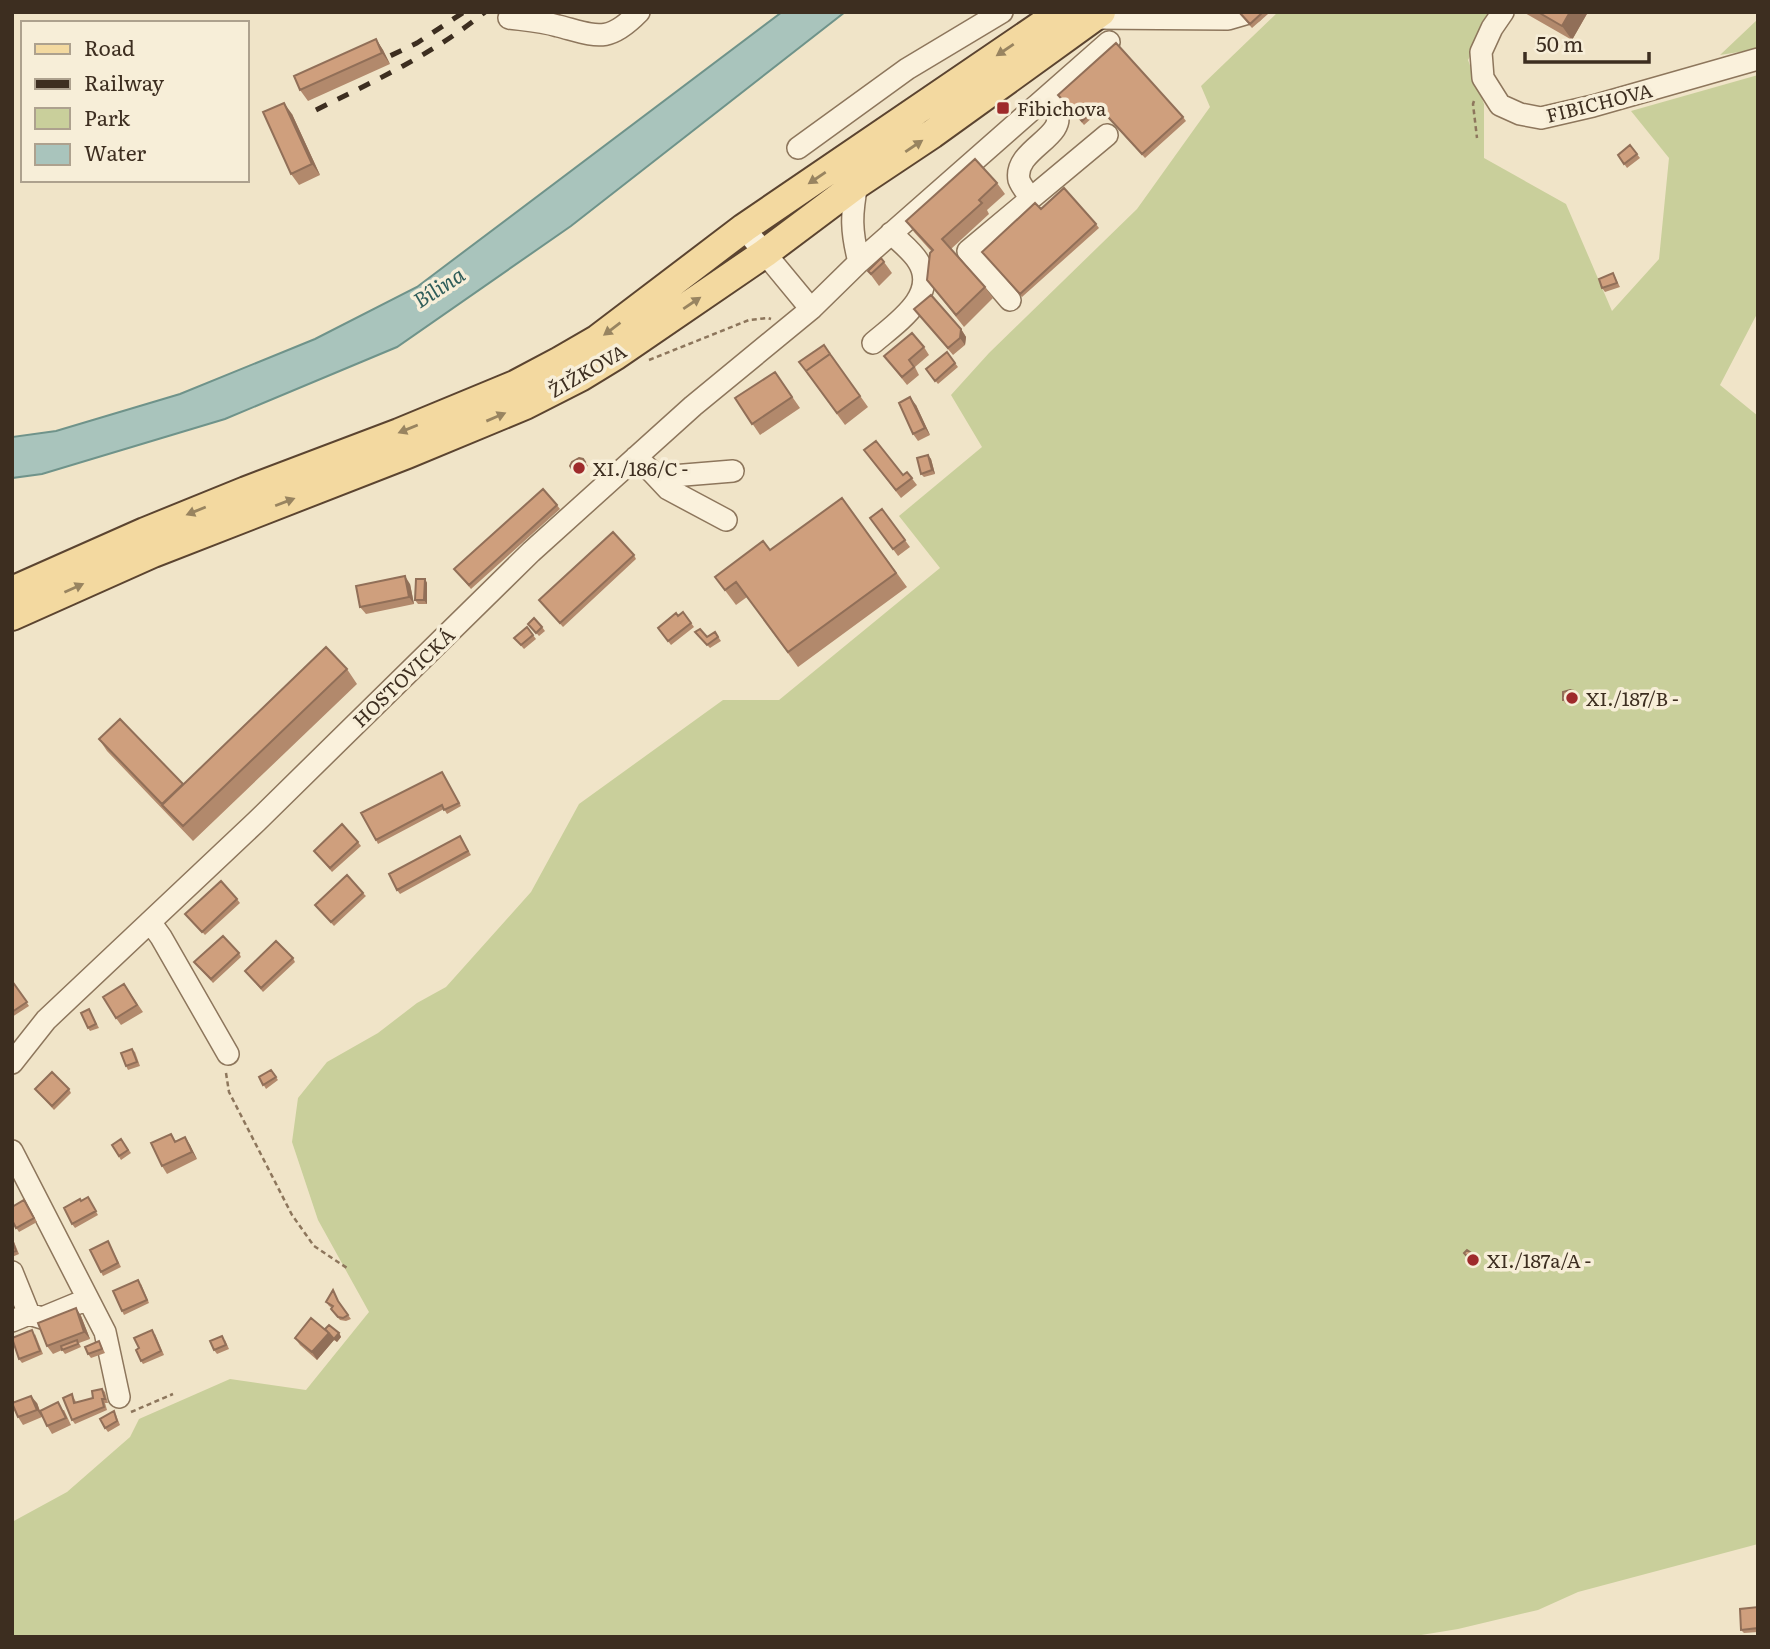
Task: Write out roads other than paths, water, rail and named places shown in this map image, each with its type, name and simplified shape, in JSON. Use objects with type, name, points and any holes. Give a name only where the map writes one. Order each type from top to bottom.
[{"type":"main road","name":"ŽIŽKOVA","points":[[12,591],[158,527],[515,385],[598,339],[744,228],[1061,12]]},
{"type":"main road","name":"ŽIŽKOVA","points":[[12,616],[153,553],[525,405],[580,377],[765,253],[857,184],[932,134],[1097,15]]},
{"type":"street","points":[[509,18],[558,26],[594,36],[614,32],[639,12]]},
{"type":"street","points":[[798,148],[907,69],[1002,12]]},
{"type":"street","points":[[1097,15],[1228,19],[1252,12]]},
{"type":"street","name":"FIBICHOVA","points":[[1503,12],[1481,52],[1483,78],[1500,105],[1520,114],[1541,118],[1758,59]]},
{"type":"street","name":"HOSTOVICKÁ","points":[[12,1063],[46,1020],[256,822],[531,552],[693,406],[811,309],[891,233],[1109,42]]},
{"type":"street","points":[[1031,198],[1019,181],[1019,168],[1025,157],[1053,132],[1058,122],[1057,113],[1046,98]]},
{"type":"street","points":[[1010,300],[968,251],[1107,135]]},
{"type":"street","points":[[857,184],[852,206],[852,229],[859,262]]},
{"type":"street","points":[[744,228],[811,309]]},
{"type":"street","points":[[873,343],[911,310],[924,284],[924,273],[917,259],[891,233]]},
{"type":"street","points":[[636,457],[668,489],[726,520]]},
{"type":"street","points":[[653,473],[673,476],[733,471]]},
{"type":"street","points":[[150,922],[228,1054]]},
{"type":"street","points":[[12,1151],[105,1332],[119,1397]]},
{"type":"street","points":[[12,1272],[21,1317],[41,1318],[88,1299]]},
{"type":"water","name":"Bílina","points":[[782,12],[845,12],[571,226],[397,347],[225,419],[42,474],[12,478],[12,437],[56,431],[180,394],[315,339],[417,287]]},
{"type":"railway","points":[[369,66],[417,43],[464,12]]},
{"type":"railway","points":[[316,110],[424,54],[485,12]]},
{"type":"place","name":"Fibichova","points":[[1003,108]]},
{"type":"place","name":"XI./186/C -","points":[[579,468]]},
{"type":"place","name":"XI./187/B -","points":[[1572,698]]},
{"type":"place","name":"XI./187a/A -","points":[[1473,1260]]}]
